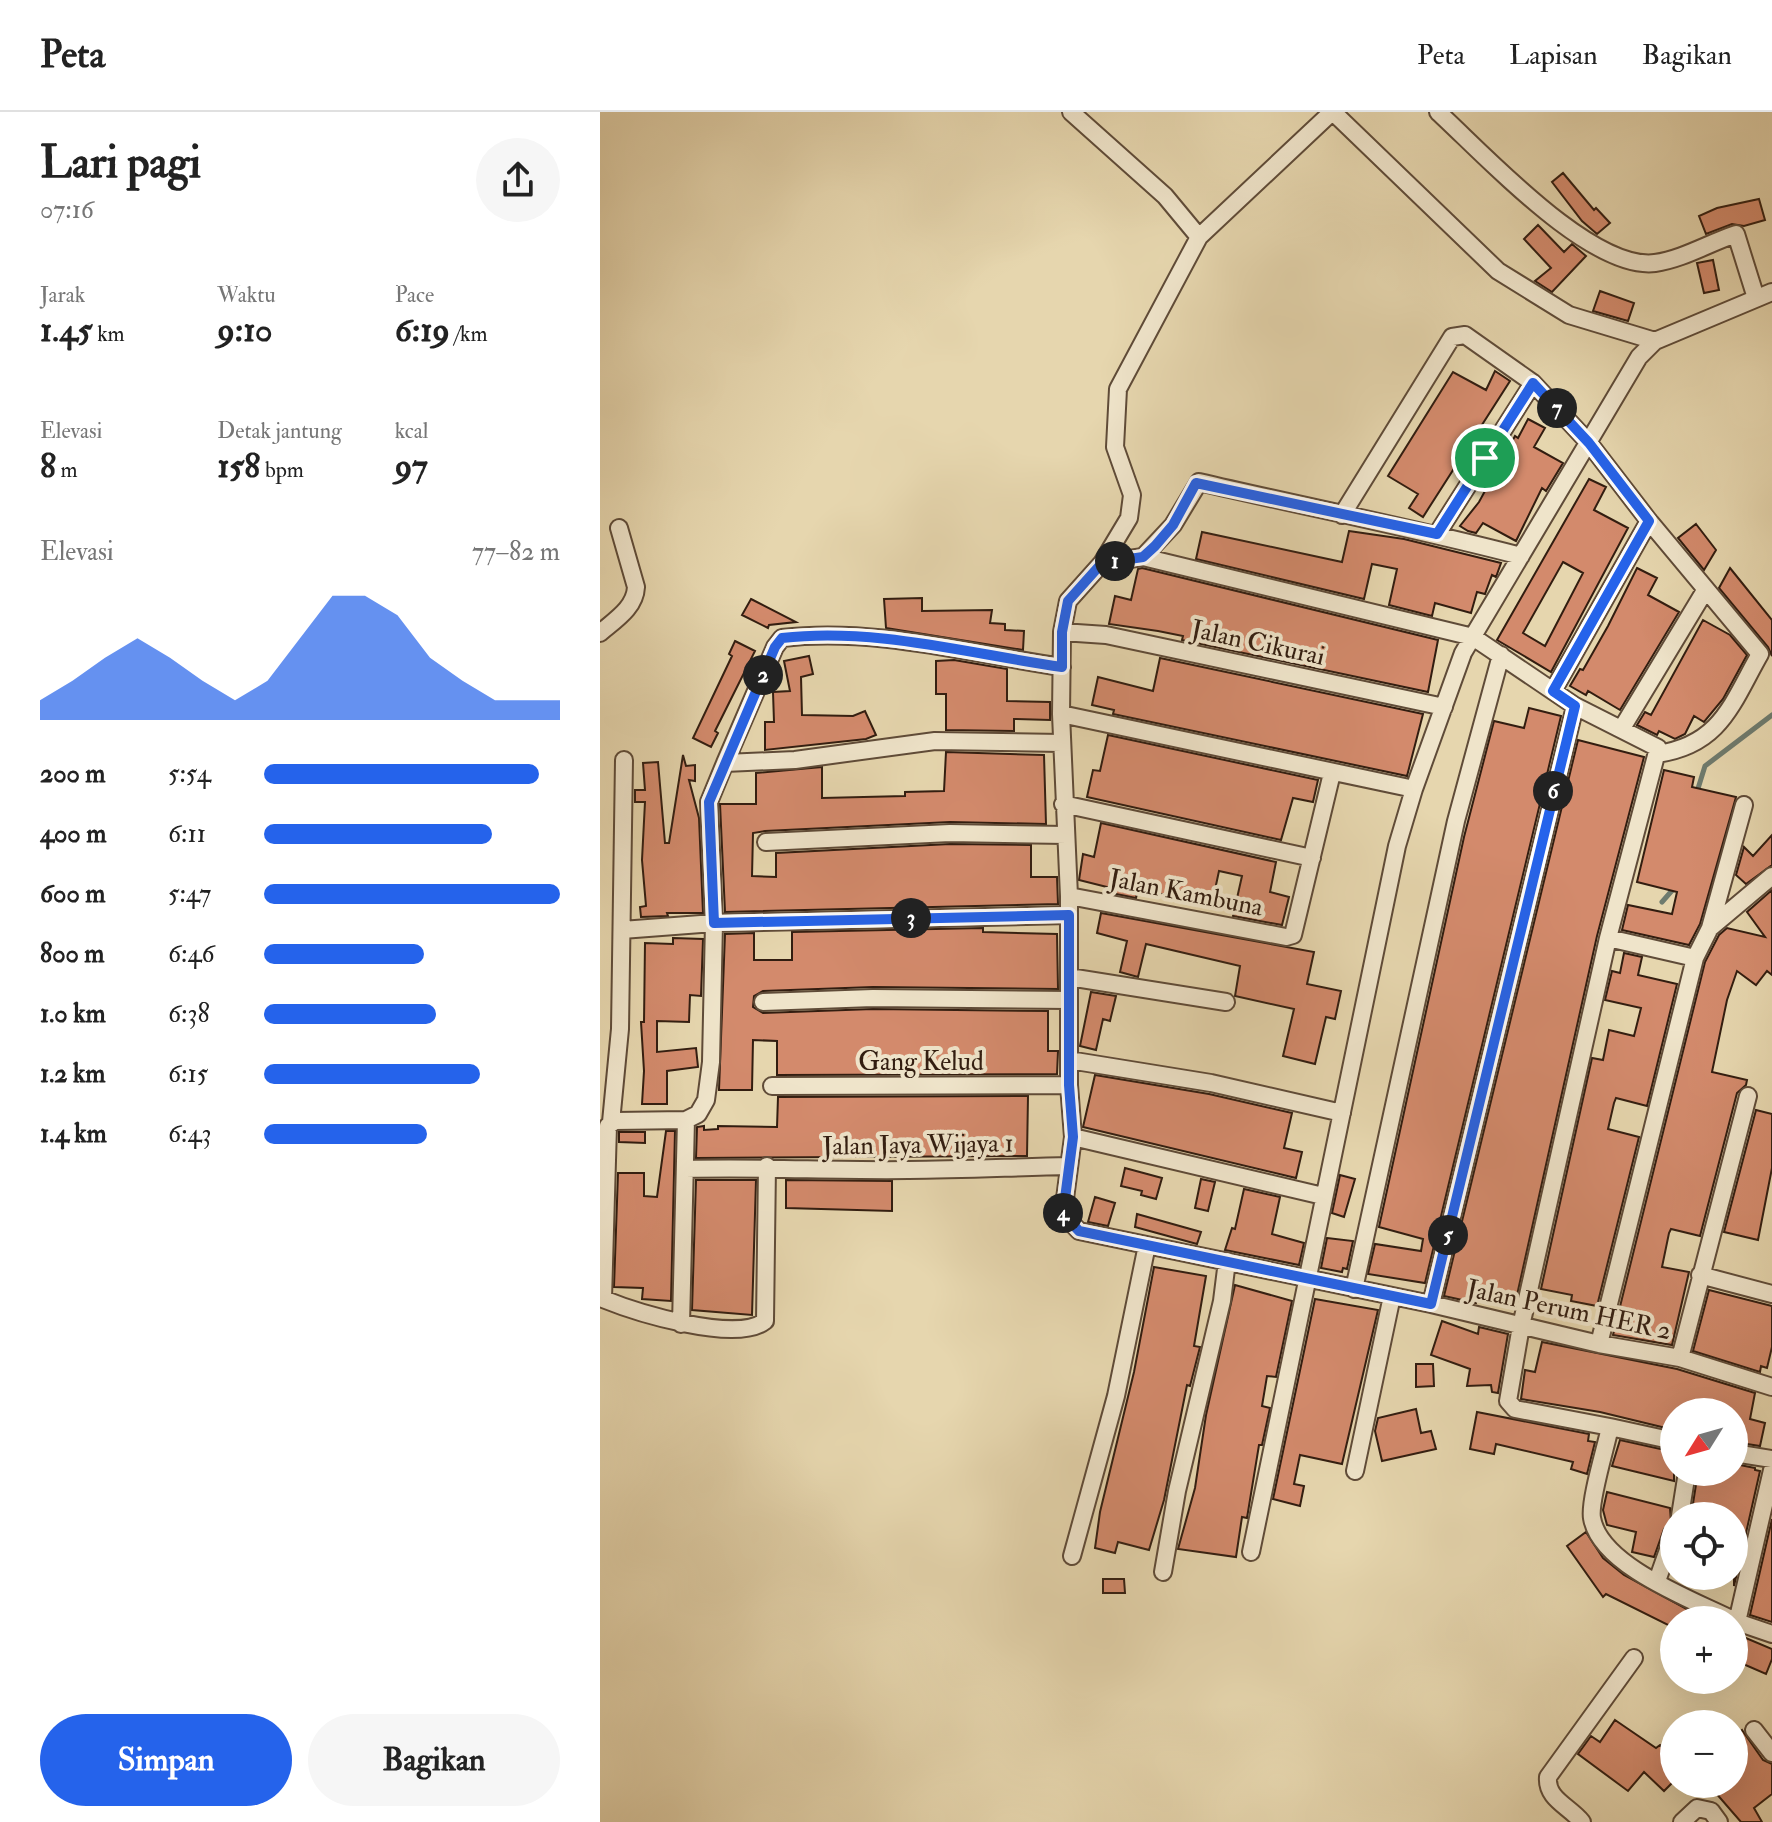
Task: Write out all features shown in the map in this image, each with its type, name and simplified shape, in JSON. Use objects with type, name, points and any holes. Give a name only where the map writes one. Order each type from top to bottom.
[{"type":"street","points":[[1071,112],[1165,196],[1199,237]]},
{"type":"street","points":[[1069,1166],[1073,1137],[1069,1085],[1069,896],[1063,804],[1062,632],[1068,601],[1102,563],[1129,518],[1132,495],[1115,447],[1118,389],[1199,237],[1333,112],[1456,232],[1508,278],[1569,315],[1655,341]]},
{"type":"street","points":[[1438,112],[1539,205],[1602,251],[1632,262],[1653,263],[1677,258],[1736,234],[1756,298]]},
{"type":"street","points":[[1251,1552],[1397,846],[1463,653],[1639,357],[1655,341],[1772,292]]},
{"type":"street","points":[[1342,515],[1452,337],[1465,335],[1533,383],[1589,443],[1649,521],[1760,654],[1719,726],[1685,747],[1657,754]]},
{"type":"street","points":[[1437,534],[1533,383]]},
{"type":"street","points":[[1143,557],[1173,525],[1199,482],[1437,534],[1521,556]]},
{"type":"street","points":[[1553,691],[1649,521]]},
{"type":"street","points":[[600,633],[631,605],[635,596],[636,587],[619,528]]},
{"type":"street","points":[[1102,563],[1143,557],[1473,637],[1575,706],[1658,748],[1608,938],[1521,1326],[1508,1401],[1515,1409],[1660,1438]]},
{"type":"street","points":[[1622,728],[1706,589]]},
{"type":"street","name":"Jalan Cikurai","points":[[1062,632],[1106,635],[1444,707]]},
{"type":"street","points":[[611,1122],[686,1120],[698,1114],[706,1100],[711,1062],[714,923],[709,802],[775,647],[782,638],[807,635],[871,636],[1062,667]]},
{"type":"street","points":[[1354,1289],[1456,821],[1501,655]]},
{"type":"street","points":[[1431,1304],[1575,706]]},
{"type":"street","points":[[1061,714],[1414,789]]},
{"type":"street","points":[[725,763],[795,760],[935,741],[1062,743]]},
{"type":"street","points":[[624,760],[620,1029],[605,1164],[602,1299],[681,1324],[753,1326],[765,1321],[767,1166]]},
{"type":"street","points":[[1063,804],[1312,858],[1332,773]]},
{"type":"street","points":[[1599,1344],[1695,958],[1710,928],[1744,805]]},
{"type":"street","points":[[766,842],[950,833],[1066,835]]},
{"type":"street","name":"Jalan Kambuna","points":[[1069,896],[1286,937],[1293,935],[1312,858]]},
{"type":"street","points":[[1710,928],[1772,876]]},
{"type":"street","points":[[622,930],[714,923],[1069,915]]},
{"type":"street","points":[[1608,938],[1695,958]]},
{"type":"street","points":[[1069,977],[1226,1002]]},
{"type":"street","points":[[763,1002],[873,998],[1069,1000]]},
{"type":"street","points":[[1069,1060],[1211,1083],[1342,1113]]},
{"type":"street","name":"Gang Kelud","points":[[772,1086],[1069,1085]]},
{"type":"street","points":[[1680,1358],[1748,1096]]},
{"type":"street","points":[[681,1324],[686,1120]]},
{"type":"street","points":[[1073,1137],[1323,1196]]},
{"type":"street","name":"Jalan Jaya Wijaya 1","points":[[686,1169],[767,1166],[792,1170],[909,1170],[1069,1166]]},
{"type":"street","name":"Jalan Perum HER 2","points":[[1069,1166],[1063,1214],[1079,1231],[1431,1304],[1599,1344],[1680,1358],[1772,1387]]},
{"type":"street","points":[[1072,1556],[1116,1396],[1147,1245]]},
{"type":"street","points":[[1163,1572],[1177,1491],[1222,1301],[1227,1261]]},
{"type":"street","points":[[1700,1275],[1772,1294]]},
{"type":"street","points":[[1355,1471],[1392,1296]]},
{"type":"street","points":[[1610,1427],[1591,1515],[1596,1532],[1624,1564],[1706,1606]]},
{"type":"street","points":[[1748,1455],[1772,1459]]},
{"type":"street","points":[[1739,1606],[1772,1470]]},
{"type":"street","points":[[1657,1581],[1660,1573]]},
{"type":"street","points":[[1748,1626],[1772,1634]]},
{"type":"street","points":[[1582,1822],[1550,1794],[1548,1777],[1634,1658]]},
{"type":"street","points":[[1754,1730],[1772,1753]]},
{"type":"street","points":[[1682,1822],[1697,1808],[1711,1811],[1719,1822]]},
{"type":"building","points":[[1563,173],[1594,210],[1596,208],[1610,223],[1597,234],[1582,221],[1552,182]]},
{"type":"building","points":[[1759,199],[1765,220],[1744,226],[1732,224],[1706,234],[1699,216],[1717,208]]},
{"type":"building","points":[[1538,225],[1564,252],[1572,244],[1586,256],[1552,292],[1535,281],[1551,268],[1524,239]]},
{"type":"building","points":[[1713,260],[1719,290],[1704,293],[1697,263]]},
{"type":"building","points":[[1600,291],[1634,303],[1628,321],[1593,311]]},
{"type":"building","points":[[1495,371],[1510,381],[1423,517],[1409,508],[1418,494],[1388,476],[1453,372],[1486,390]]},
{"type":"building","points":[[1528,419],[1545,428],[1534,447],[1563,463],[1546,491],[1542,488],[1516,541],[1483,523],[1476,533],[1468,531],[1460,526],[1479,502],[1515,436],[1518,438]]},
{"type":"building","points":[[1589,479],[1606,487],[1594,510],[1628,528],[1551,672],[1497,640]],"holes":[[[1563,562],[1583,573],[1545,646],[1523,633]]]},
{"type":"building","points":[[1696,524],[1716,550],[1704,570],[1678,538]]},
{"type":"building","points":[[1349,531],[1404,539],[1501,563],[1496,577],[1492,575],[1485,594],[1477,592],[1471,613],[1435,603],[1432,616],[1389,605],[1397,569],[1372,564],[1364,599],[1196,559],[1202,532],[1342,562]]},
{"type":"building","points":[[1637,568],[1657,578],[1648,595],[1679,612],[1620,710],[1588,691],[1586,695],[1570,686],[1580,669],[1583,670],[1608,626]]},
{"type":"building","points":[[1730,568],[1772,620],[1772,656],[1719,588]]},
{"type":"building","points":[[1138,569],[1438,640],[1428,692],[1182,640],[1183,636],[1109,624],[1115,596],[1131,600]]},
{"type":"building","points":[[922,598],[922,611],[992,610],[990,623],[1005,624],[1005,630],[1024,631],[1023,650],[886,628],[884,599]]},
{"type":"building","points":[[751,599],[796,622],[769,625],[768,628],[742,615]]},
{"type":"building","points":[[1703,620],[1730,635],[1747,655],[1723,699],[1704,722],[1694,716],[1685,734],[1675,739],[1659,731],[1657,735],[1637,725],[1645,712],[1651,715]]},
{"type":"building","points":[[735,641],[755,651],[715,731],[718,733],[711,747],[693,738],[732,656],[729,654]]},
{"type":"building","points":[[809,656],[813,674],[801,677],[802,715],[853,716],[865,711],[876,735],[866,739],[765,750],[765,722],[774,722],[773,692],[790,691],[784,661]]},
{"type":"building","points":[[1160,658],[1423,714],[1407,776],[1113,714],[1114,710],[1092,705],[1098,677],[1153,691]]},
{"type":"building","points":[[954,660],[1007,669],[1007,701],[1050,702],[1050,720],[1014,719],[1014,731],[946,730],[946,694],[936,694],[936,661]]},
{"type":"building","points":[[1529,708],[1561,716],[1425,1283],[1368,1274],[1375,1244],[1421,1251],[1423,1239],[1379,1227],[1464,837],[1494,721],[1524,728]]},
{"type":"building","points":[[1108,735],[1318,780],[1313,802],[1293,798],[1281,840],[1087,797],[1093,770],[1100,771]]},
{"type":"building","points":[[1578,740],[1644,757],[1597,936],[1515,1304],[1478,1296],[1476,1303],[1444,1296]]},
{"type":"building","points":[[946,752],[1044,755],[1046,824],[950,822],[753,833],[752,876],[776,877],[776,853],[950,844],[1031,845],[1031,877],[1057,877],[1058,904],[725,912],[720,804],[756,804],[756,773],[822,767],[822,798],[905,796],[905,792],[944,791]]},
{"type":"building","points":[[683,755],[686,766],[695,765],[695,781],[689,780],[699,818],[703,913],[641,917],[640,907],[646,906],[642,860],[645,802],[635,802],[635,790],[645,790],[643,763],[658,762],[665,843],[669,843]]},
{"type":"building","points":[[1664,770],[1694,777],[1692,787],[1736,797],[1700,924],[1689,945],[1622,930],[1628,905],[1672,914],[1677,892],[1637,882]]},
{"type":"building","points":[[1101,823],[1276,862],[1270,892],[1289,897],[1282,925],[1233,916],[1242,876],[1219,871],[1213,899],[1176,890],[1175,897],[1138,889],[1136,898],[1106,892],[1107,887],[1079,880],[1083,854],[1094,857]]},
{"type":"building","points":[[1772,835],[1772,865],[1746,884],[1736,875],[1744,847],[1753,856]]},
{"type":"building","points":[[1772,890],[1772,975],[1767,971],[1756,985],[1737,971],[1727,1000],[1712,1072],[1747,1080],[1746,1085],[1737,1093],[1700,1236],[1671,1229],[1669,1233],[1662,1267],[1689,1272],[1672,1345],[1613,1335],[1705,962],[1719,935],[1727,928],[1765,937],[1747,912]]},
{"type":"building","points":[[1101,913],[1314,952],[1307,984],[1341,991],[1335,1019],[1326,1017],[1315,1064],[1283,1056],[1294,1009],[1235,996],[1240,966],[1146,944],[1138,977],[1120,972],[1127,941],[1097,933]]},
{"type":"building","points":[[983,928],[983,932],[1057,934],[1058,989],[873,987],[763,991],[754,996],[753,1007],[763,1013],[873,1009],[1048,1011],[1048,1051],[1058,1051],[1057,1074],[777,1075],[777,1041],[753,1040],[752,1090],[719,1090],[725,934],[754,933],[754,960],[792,960],[792,932]]},
{"type":"building","points":[[673,938],[703,939],[701,996],[690,995],[689,1022],[657,1021],[657,1052],[696,1048],[698,1067],[667,1071],[667,1104],[642,1104],[644,1071],[641,1022],[644,1022],[645,943],[673,944]]},
{"type":"building","points":[[1624,953],[1642,957],[1638,975],[1677,984],[1647,1106],[1616,1098],[1614,1103],[1608,1129],[1639,1137],[1597,1306],[1571,1301],[1572,1295],[1541,1289],[1592,1058],[1603,1060],[1609,1030],[1634,1036],[1641,1008],[1605,1000],[1612,971],[1620,973]]},
{"type":"building","points":[[1091,992],[1116,996],[1110,1021],[1103,1019],[1096,1050],[1080,1046]]},
{"type":"building","points":[[1095,1075],[1209,1094],[1292,1113],[1284,1148],[1302,1152],[1296,1178],[1083,1127]]},
{"type":"building","points":[[1028,1096],[1027,1156],[696,1158],[697,1127],[704,1126],[704,1130],[718,1129],[718,1126],[777,1127],[778,1097]]},
{"type":"building","points":[[1756,1110],[1772,1114],[1772,1168],[1758,1240],[1724,1232]]},
{"type":"building","points":[[666,1131],[675,1131],[671,1301],[642,1299],[643,1288],[614,1287],[618,1173],[644,1173],[644,1196],[657,1197]]},
{"type":"building","points":[[619,1132],[645,1132],[645,1143],[619,1142]]},
{"type":"building","points":[[1125,1168],[1162,1178],[1156,1199],[1141,1195],[1142,1191],[1121,1186]]},
{"type":"building","points":[[1340,1175],[1355,1179],[1344,1217],[1332,1213]]},
{"type":"building","points":[[1201,1179],[1215,1182],[1208,1211],[1195,1208]]},
{"type":"building","points":[[696,1180],[756,1180],[752,1315],[692,1310]]},
{"type":"building","points":[[786,1180],[892,1181],[892,1211],[786,1208]]},
{"type":"building","points":[[1244,1189],[1280,1197],[1272,1234],[1304,1243],[1299,1265],[1225,1250],[1232,1228],[1235,1229]]},
{"type":"building","points":[[1095,1197],[1115,1203],[1108,1226],[1088,1222]]},
{"type":"building","points":[[1137,1214],[1201,1232],[1197,1244],[1135,1227]]},
{"type":"building","points":[[1327,1238],[1353,1241],[1347,1269],[1343,1268],[1342,1272],[1321,1268]]},
{"type":"building","points":[[1154,1267],[1206,1276],[1194,1346],[1200,1347],[1190,1386],[1187,1385],[1164,1500],[1149,1550],[1118,1542],[1115,1553],[1095,1548],[1100,1512],[1134,1372]]},
{"type":"building","points":[[1235,1285],[1292,1301],[1276,1377],[1267,1376],[1262,1406],[1270,1408],[1262,1445],[1259,1445],[1247,1518],[1242,1517],[1236,1557],[1178,1549],[1195,1488],[1206,1415]]},
{"type":"building","points":[[1709,1290],[1772,1306],[1772,1347],[1767,1368],[1761,1366],[1760,1372],[1693,1351]]},
{"type":"building","points":[[1315,1299],[1378,1310],[1342,1464],[1300,1455],[1294,1484],[1304,1486],[1300,1506],[1273,1499]]},
{"type":"building","points":[[1442,1321],[1478,1334],[1479,1327],[1508,1334],[1498,1393],[1492,1392],[1491,1385],[1467,1386],[1470,1369],[1431,1355]]},
{"type":"building","points":[[1542,1342],[1677,1369],[1755,1393],[1750,1419],[1765,1423],[1760,1446],[1748,1444],[1748,1398],[1660,1398],[1660,1427],[1600,1412],[1521,1399],[1525,1370],[1535,1372]]},
{"type":"building","points":[[1416,1364],[1433,1364],[1434,1386],[1416,1387]]},
{"type":"building","points":[[1416,1409],[1421,1433],[1431,1431],[1436,1449],[1382,1461],[1375,1431],[1378,1418]]},
{"type":"building","points":[[1477,1412],[1589,1434],[1588,1441],[1595,1442],[1587,1474],[1571,1469],[1573,1462],[1496,1444],[1494,1454],[1470,1449]]},
{"type":"building","points":[[1620,1440],[1660,1449],[1660,1478],[1612,1466]]},
{"type":"building","points":[[1748,1467],[1760,1471],[1748,1524],[1748,1502],[1693,1502],[1696,1486],[1748,1486]]},
{"type":"building","points":[[1607,1492],[1660,1505],[1660,1540],[1654,1557],[1632,1552],[1636,1532],[1607,1525],[1603,1510]]},
{"type":"building","points":[[1772,1519],[1772,1622],[1750,1615]]},
{"type":"building","points":[[1586,1532],[1603,1558],[1624,1575],[1681,1606],[1660,1606],[1660,1621],[1606,1594],[1603,1597],[1567,1546]]},
{"type":"building","points":[[1103,1579],[1124,1579],[1125,1593],[1103,1593]]},
{"type":"building","points":[[1748,1639],[1772,1649],[1766,1674],[1748,1666]]},
{"type":"building","points":[[1615,1720],[1656,1748],[1660,1745],[1660,1787],[1644,1772],[1628,1791],[1578,1754],[1591,1736],[1600,1742]]},
{"type":"building","points":[[1748,1739],[1763,1760],[1772,1764],[1772,1794],[1754,1808],[1762,1822],[1741,1822],[1720,1798],[1748,1798]]},
{"type":"waterway","points":[[1696,795],[1705,766],[1772,715]]},
{"type":"waterway","points":[[1662,902],[1676,886]]},
{"type":"route","points":[[1533,383],[1589,443],[1649,521],[1553,691],[1575,706],[1431,1304],[1079,1231],[1063,1214],[1073,1137],[1069,1085],[1069,915],[714,923],[709,802],[777,642],[782,638],[807,635],[871,636],[1062,667],[1062,632],[1068,601],[1102,563],[1143,557],[1155,546],[1173,525],[1196,483],[1437,534],[1485,458],[1533,383]]}]
